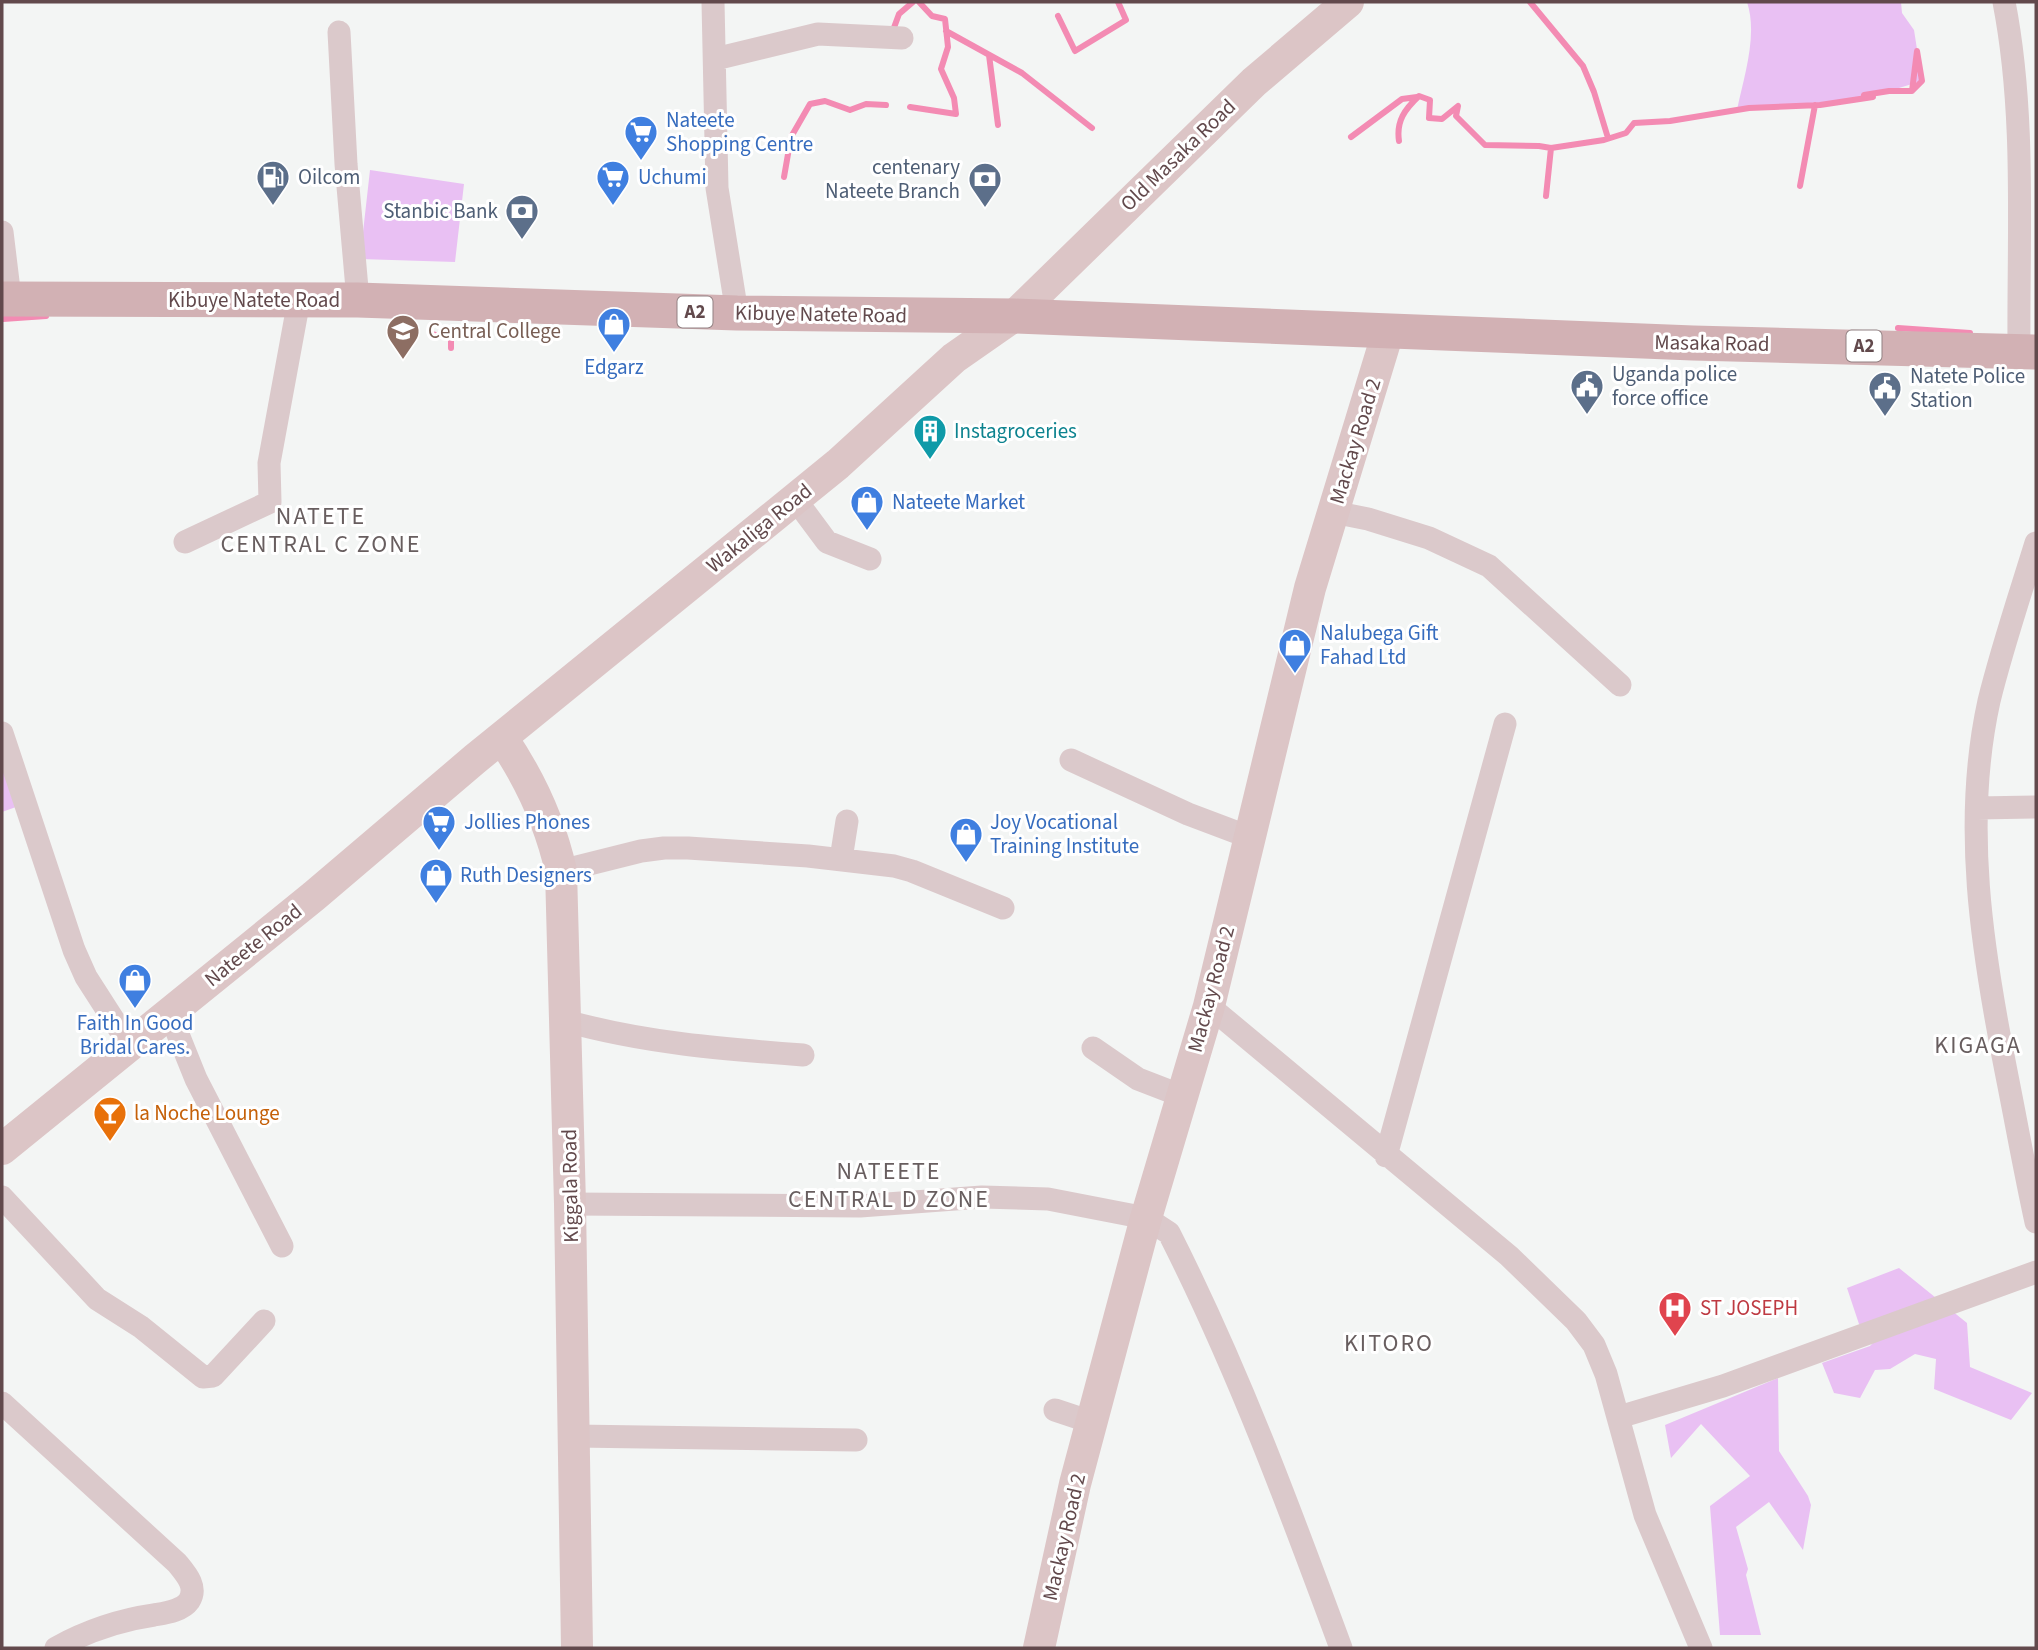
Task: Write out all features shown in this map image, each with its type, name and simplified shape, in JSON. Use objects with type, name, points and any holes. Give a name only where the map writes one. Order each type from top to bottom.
[{"type":"main road","name":"Kibuye Natete Road","points":[[6,298],[358,300],[737,313],[1014,316],[1388,332]]},
{"type":"main road","name":"Masaka Road","points":[[1388,332],[2028,351]]},
{"type":"street","points":[[713,2],[717,188],[737,313]]},
{"type":"street","name":"Old Masaka Road","points":[[1014,316],[1254,82],[1348,2]]},
{"type":"street","points":[[2004,2],[2013,47],[2028,351]]},
{"type":"street","points":[[339,32],[346,164],[358,300]]},
{"type":"street","points":[[715,59],[818,34],[902,38]]},
{"type":"street","points":[[2,232],[6,298]]},
{"type":"street","points":[[185,542],[270,502],[269,463],[299,300]]},
{"type":"street","name":"Wakaliga Road","points":[[502,737],[838,464],[954,358],[1014,316]]},
{"type":"street","name":"Mackay Road 2","points":[[1039,1648],[1075,1483],[1146,1218],[1209,1006],[1311,588],[1388,332]]},
{"type":"street","points":[[795,499],[827,542],[870,559]]},
{"type":"street","points":[[1334,512],[1368,519],[1429,538],[1489,566],[1620,685]]},
{"type":"street","points":[[2036,543],[1989,702],[1977,807],[1977,884],[1983,944],[2032,1183],[2036,1222]]},
{"type":"street","points":[[1386,1156],[1505,724]]},
{"type":"street","points":[[2,733],[74,950],[86,977],[129,1044]]},
{"type":"street","name":"Kiggala Road","points":[[502,737],[524,771],[541,808],[555,843],[561,871],[578,1648]]},
{"type":"street","name":"Nateete Road","points":[[2,1149],[314,897],[502,737]]},
{"type":"street","points":[[1071,760],[1188,814],[1249,836]]},
{"type":"street","points":[[1977,807],[2036,807]]},
{"type":"street","points":[[841,859],[847,821]]},
{"type":"street","points":[[561,871],[664,848],[841,859],[912,871],[1003,908]]},
{"type":"street","points":[[1209,1006],[1509,1256],[1576,1321],[1594,1345],[1606,1374],[1645,1515],[1701,1648]]},
{"type":"street","points":[[169,1012],[196,1079],[282,1246]]},
{"type":"street","points":[[566,1021],[607,1033],[641,1038],[729,1050],[803,1055]]},
{"type":"street","points":[[1093,1048],[1138,1079],[1182,1097]]},
{"type":"street","points":[[2,1197],[97,1298],[141,1327],[203,1377],[213,1376],[264,1321]]},
{"type":"street","points":[[570,1204],[860,1206],[982,1197],[1057,1200],[1146,1218],[1169,1233],[1209,1313],[1284,1493],[1341,1648]]},
{"type":"street","points":[[1619,1417],[1723,1386],[2036,1272]]},
{"type":"street","points":[[2,1403],[177,1563],[189,1578],[193,1589],[188,1602],[178,1609],[123,1620],[89,1631],[60,1647]]},
{"type":"street","points":[[1055,1410],[1091,1422]]},
{"type":"street","points":[[575,1436],[856,1440]]},
{"type":"shaded area","points":[[1747,2],[1901,2],[1902,13],[1914,30],[1922,81],[1866,95],[1873,97],[1820,105],[1737,110],[1751,42]]},
{"type":"shaded area","points":[[370,170],[464,184],[455,262],[360,259]]},
{"type":"shaded area","points":[[2,765],[16,807],[2,812]]},
{"type":"shaded area","points":[[1899,1268],[1967,1323],[1970,1367],[2032,1393],[2011,1420],[1934,1389],[1936,1359],[1915,1354],[1890,1369],[1875,1370],[1860,1398],[1834,1393],[1822,1363],[1870,1346],[1891,1324],[1859,1324],[1847,1288]]},
{"type":"shaded area","points":[[1778,1378],[1779,1451],[1811,1505],[1803,1550],[1769,1502],[1736,1527],[1748,1569],[1746,1575],[1761,1635],[1720,1635],[1710,1506],[1750,1476],[1701,1424],[1671,1458],[1665,1425]]},
{"type":"waterway","points":[[892,33],[899,14],[913,2]]},
{"type":"waterway","points":[[910,107],[956,114],[954,98],[941,69],[948,47],[945,19],[932,16],[919,2]]},
{"type":"waterway","points":[[1058,16],[1075,51],[1126,20],[1118,2]]},
{"type":"waterway","points":[[1530,2],[1583,66],[1608,138]]},
{"type":"waterway","points":[[946,31],[1022,73],[1092,128]]},
{"type":"waterway","points":[[1546,196],[1551,148],[1604,140],[1626,133],[1634,123],[1670,121],[1749,108],[1820,105],[1873,97],[1864,95],[1889,91],[1912,91],[1922,81],[1917,51],[1912,91]]},
{"type":"waterway","points":[[989,55],[998,125]]},
{"type":"waterway","points":[[1399,141],[1399,127],[1403,116],[1419,96],[1430,100],[1429,118],[1442,119],[1458,106],[1456,116],[1485,145],[1551,148]]},
{"type":"waterway","points":[[1351,137],[1402,99],[1417,97]]},
{"type":"waterway","points":[[784,177],[791,137],[810,104],[825,101],[850,110],[866,104],[886,105]]},
{"type":"waterway","points":[[1800,186],[1815,105]]},
{"type":"waterway","points":[[3,319],[46,316]]},
{"type":"waterway","points":[[1898,328],[1970,333]]},
{"type":"waterway","points":[[431,334],[451,338],[451,348]]},
{"type":"place","name":"Nateete Shopping Centre","points":[[641,162]]},
{"type":"place","name":"Oilcom","points":[[273,207]]},
{"type":"place","name":"Uchumi","points":[[613,207]]},
{"type":"place","name":"centenary Nateete Branch","points":[[985,209]]},
{"type":"place","name":"Stanbic Bank","points":[[522,241]]},
{"type":"place","name":"Edgarz","points":[[614,354]]},
{"type":"place","name":"Central College","points":[[403,361]]},
{"type":"place","name":"Uganda police force office","points":[[1587,416]]},
{"type":"place","name":"Natete Police Station","points":[[1885,418]]},
{"type":"place","name":"Instagroceries","points":[[930,461]]},
{"type":"place","name":"Nateete Market","points":[[867,532]]},
{"type":"place","name":"Nalubega Gift Fahad Ltd","points":[[1295,675]]},
{"type":"place","name":"Jollies Phones","points":[[439,852]]},
{"type":"place","name":"Joy Vocational Training Institute","points":[[966,864]]},
{"type":"place","name":"Ruth Designers","points":[[436,905]]},
{"type":"place","name":"Faith In Good Bridal Cares.","points":[[135,1010]]},
{"type":"place","name":"la Noche Lounge","points":[[110,1143]]},
{"type":"place","name":"ST JOSEPH","points":[[1675,1338]]},
{"type":"district","name":"NATETE CENTRAL C ZONE","points":[[321,530]]},
{"type":"district","name":"KIGAGA","points":[[1978,1045]]},
{"type":"district","name":"NATEETE CENTRAL D ZONE","points":[[889,1185]]},
{"type":"district","name":"KITORO","points":[[1389,1343]]}]
